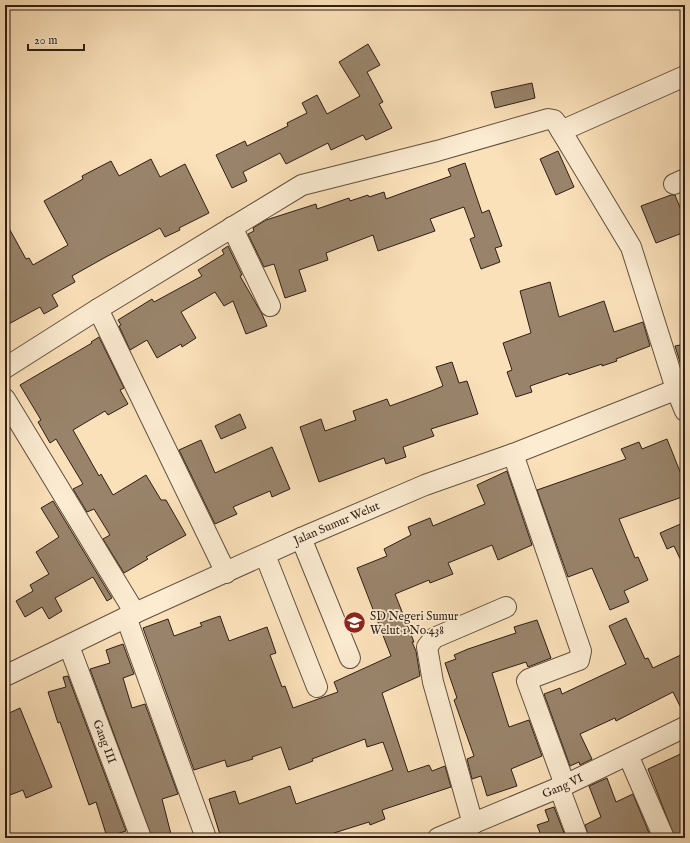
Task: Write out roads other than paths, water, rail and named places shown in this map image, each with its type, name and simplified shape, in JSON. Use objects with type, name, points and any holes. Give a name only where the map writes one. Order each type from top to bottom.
[{"type":"street","points":[[561,131],[685,76]]},
{"type":"street","points":[[5,368],[98,309],[302,185],[437,151],[548,118],[554,120],[631,247],[680,387],[685,411]]},
{"type":"street","points":[[232,227],[270,306]]},
{"type":"street","points":[[98,309],[226,573]]},
{"type":"street","name":"Jalan Sumur Welut","points":[[5,676],[131,615],[425,484],[513,454],[680,387]]},
{"type":"street","points":[[5,399],[131,615],[206,838]]},
{"type":"street","points":[[513,454],[582,651],[579,660],[527,681],[578,838]]},
{"type":"street","points":[[301,538],[350,658]]},
{"type":"street","points":[[265,555],[317,687]]},
{"type":"street","points":[[467,830],[433,682],[427,647],[434,638],[506,606]]},
{"type":"street","name":"Gang III","points":[[69,646],[141,838]]},
{"type":"street","name":"Gang VI","points":[[438,838],[467,830],[685,727]]},
{"type":"street","points":[[628,755],[664,838]]},
{"type":"place","name":"SD Negeri Sumur Welut 1 No.438","points":[[355,623]]}]
